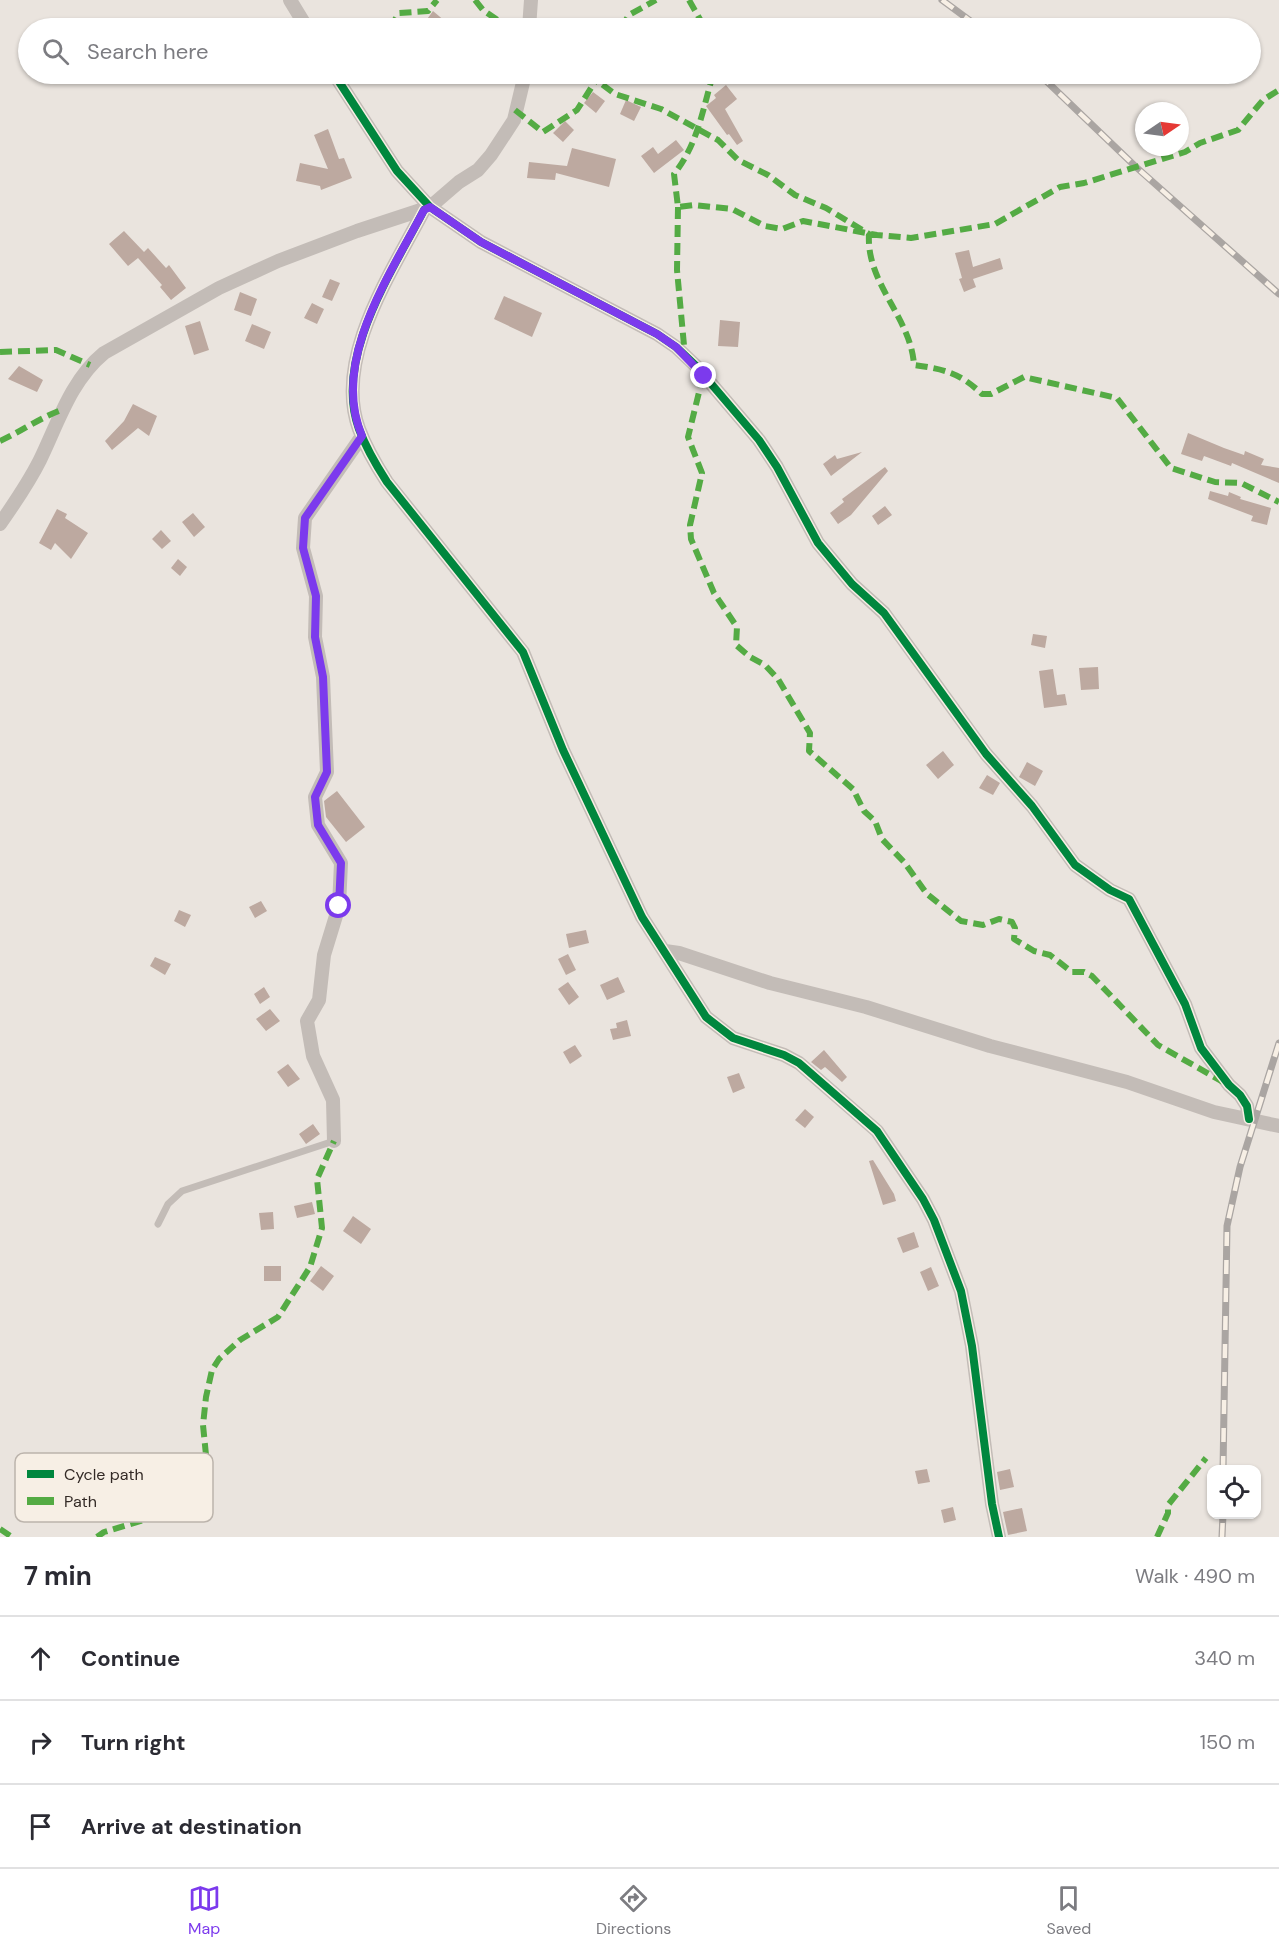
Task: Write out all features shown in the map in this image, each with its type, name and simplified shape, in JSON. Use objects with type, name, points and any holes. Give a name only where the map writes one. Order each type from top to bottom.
[{"type":"street","points":[[290,0],[301,18]]},
{"type":"street","points":[[530,18],[531,0]]},
{"type":"street","points":[[340,84],[397,171],[427,209],[481,242],[648,329],[676,347],[696,366],[759,440],[777,467],[818,543],[852,584],[884,613],[973,736],[1016,791],[1032,806],[1075,866],[1110,890],[1129,899],[1167,967],[1201,1048],[1229,1085],[1240,1095],[1247,1106],[1249,1119]]},
{"type":"street","points":[[0,524],[39,463],[76,384],[90,365],[104,353],[210,293],[268,266],[357,231],[427,209],[459,182],[478,170],[491,155],[514,120],[523,84]]},
{"type":"street","points":[[427,209],[358,344],[353,369],[352,397],[362,436],[387,482],[523,652],[563,750],[602,827],[642,917],[697,1005],[715,1026],[734,1038],[784,1055],[799,1063],[877,1131],[923,1199],[941,1237],[961,1291],[972,1347],[992,1504],[999,1537]]},
{"type":"street","points":[[334,1142],[333,1100],[313,1056],[307,1021],[319,1000],[324,955],[339,906],[341,863],[318,825],[315,797],[327,772],[323,677],[315,637],[316,596],[303,548],[305,518],[362,436]]},
{"type":"street","points":[[665,951],[679,953],[770,982],[866,1007],[990,1047],[1126,1082],[1214,1112],[1279,1126]]},
{"type":"lane","points":[[158,1224],[168,1204],[182,1191],[334,1142]]},
{"type":"building","points":[[433,11],[441,18],[428,18]]},
{"type":"building","points":[[726,85],[737,99],[725,109],[743,141],[737,145],[706,106]]},
{"type":"building","points":[[593,92],[605,101],[596,113],[584,103]]},
{"type":"building","points":[[626,100],[641,107],[634,121],[620,114]]},
{"type":"building","points":[[565,121],[574,130],[563,142],[553,133]]},
{"type":"building","points":[[328,129],[339,159],[344,158],[352,178],[321,190],[320,186],[296,181],[300,163],[328,169],[314,135]]},
{"type":"building","points":[[676,140],[684,150],[654,173],[641,156],[653,147],[658,154]]},
{"type":"building","points":[[572,148],[616,159],[609,187],[556,173],[555,180],[527,178],[529,162],[567,166]]},
{"type":"building","points":[[124,231],[144,252],[148,248],[166,268],[169,265],[186,288],[171,300],[160,287],[162,285],[138,258],[128,266],[109,244]]},
{"type":"building","points":[[969,250],[973,267],[1000,258],[1003,269],[973,279],[976,287],[964,292],[959,279],[962,278],[955,253]]},
{"type":"building","points":[[330,279],[340,283],[332,301],[322,297]]},
{"type":"building","points":[[240,292],[257,299],[251,316],[234,310]]},
{"type":"building","points":[[504,296],[542,313],[532,337],[494,319]]},
{"type":"building","points":[[312,303],[324,309],[317,324],[304,318]]},
{"type":"building","points":[[720,320],[740,322],[738,347],[718,346]]},
{"type":"building","points":[[200,321],[209,350],[194,355],[185,326]]},
{"type":"building","points":[[252,324],[271,332],[264,349],[245,341]]},
{"type":"building","points":[[19,366],[43,380],[37,392],[8,379]]},
{"type":"building","points":[[133,404],[157,416],[149,436],[138,428],[112,450],[105,441],[124,421]]},
{"type":"building","points":[[1188,433],[1244,455],[1245,451],[1264,459],[1261,465],[1279,468],[1279,483],[1232,463],[1231,466],[1204,456],[1202,461],[1181,454]]},
{"type":"building","points":[[862,452],[831,476],[823,464],[835,455],[837,459]]},
{"type":"building","points":[[885,467],[888,471],[851,515],[838,524],[830,513],[844,502],[842,499]]},
{"type":"building","points":[[1210,491],[1228,496],[1229,492],[1241,497],[1240,499],[1271,508],[1267,525],[1251,521],[1253,516],[1208,499]]},
{"type":"building","points":[[885,506],[892,515],[878,525],[872,516]]},
{"type":"building","points":[[57,509],[67,514],[65,518],[88,533],[71,559],[55,543],[51,550],[39,543]]},
{"type":"building","points":[[193,513],[205,527],[194,537],[182,522]]},
{"type":"building","points":[[161,530],[171,541],[162,549],[152,539]]},
{"type":"building","points":[[178,559],[187,567],[180,576],[171,568]]},
{"type":"building","points":[[1033,634],[1047,636],[1045,648],[1031,645]]},
{"type":"building","points":[[1098,667],[1099,689],[1081,690],[1079,668]]},
{"type":"building","points":[[1053,669],[1057,695],[1065,694],[1067,705],[1044,708],[1039,671]]},
{"type":"building","points":[[943,751],[954,765],[938,779],[926,765]]},
{"type":"building","points":[[1027,762],[1043,771],[1035,786],[1019,777]]},
{"type":"building","points":[[987,775],[1000,783],[993,795],[979,788]]},
{"type":"building","points":[[337,791],[365,827],[346,842],[326,817],[324,801]]},
{"type":"building","points":[[261,901],[267,911],[255,918],[249,907]]},
{"type":"building","points":[[179,910],[191,915],[185,927],[174,921]]},
{"type":"building","points":[[586,930],[589,943],[569,948],[566,934]]},
{"type":"building","points":[[568,954],[576,970],[566,975],[558,959]]},
{"type":"building","points":[[155,957],[171,964],[165,975],[150,966]]},
{"type":"building","points":[[618,977],[625,992],[607,1000],[600,985]]},
{"type":"building","points":[[568,982],[579,997],[569,1005],[558,989]]},
{"type":"building","points":[[264,987],[270,997],[260,1004],[254,994]]},
{"type":"building","points":[[270,1009],[280,1021],[266,1031],[256,1019]]},
{"type":"building","points":[[627,1020],[631,1036],[613,1040],[610,1029],[617,1028],[616,1023]]},
{"type":"building","points":[[575,1045],[582,1056],[570,1064],[563,1052]]},
{"type":"building","points":[[824,1050],[847,1077],[842,1082],[825,1067],[821,1070],[811,1062]]},
{"type":"building","points":[[288,1064],[300,1079],[288,1087],[277,1072]]},
{"type":"building","points":[[739,1073],[745,1088],[733,1093],[727,1077]]},
{"type":"building","points":[[805,1109],[814,1117],[805,1128],[795,1120]]},
{"type":"building","points":[[313,1124],[320,1134],[306,1144],[299,1134]]},
{"type":"building","points":[[873,1160],[896,1201],[883,1205],[869,1161]]},
{"type":"building","points":[[312,1202],[315,1214],[297,1218],[294,1206]]},
{"type":"building","points":[[273,1212],[274,1229],[261,1230],[259,1213]]},
{"type":"building","points":[[353,1216],[371,1229],[361,1244],[343,1231]]},
{"type":"building","points":[[914,1232],[919,1247],[903,1253],[897,1238]]},
{"type":"building","points":[[264,1266],[281,1266],[281,1281],[264,1281]]},
{"type":"building","points":[[321,1266],[334,1276],[323,1291],[310,1281]]},
{"type":"building","points":[[931,1267],[939,1286],[928,1291],[920,1272]]},
{"type":"building","points":[[927,1469],[930,1482],[918,1484],[915,1471]]},
{"type":"building","points":[[1010,1469],[1014,1487],[1000,1490],[997,1472]]},
{"type":"building","points":[[953,1507],[956,1520],[944,1523],[941,1510]]},
{"type":"building","points":[[1022,1508],[1027,1531],[1008,1535],[1003,1512]]},
{"type":"railway","points":[[942,0],[966,18]]},
{"type":"railway","points":[[1049,84],[1136,167],[1279,294]]},
{"type":"railway","points":[[1223,1465],[1227,1226],[1240,1167],[1279,1043]]},
{"type":"railway","points":[[1222,1537],[1223,1519]]},
{"type":"marked path","points":[[396,18],[399,13],[428,11],[437,0]]},
{"type":"marked path","points":[[475,0],[483,10],[495,18]]},
{"type":"marked path","points":[[627,18],[656,0]]},
{"type":"marked path","points":[[689,0],[699,18]]},
{"type":"marked path","points":[[515,110],[543,132],[577,110],[594,84]]},
{"type":"marked path","points":[[602,84],[615,94],[661,109],[718,140],[738,160],[768,175],[795,195],[826,208],[869,234],[874,269],[905,331],[914,365],[951,373],[982,394],[991,394],[1024,377],[1117,398],[1171,468],[1215,482],[1241,483],[1279,502]]},
{"type":"marked path","points":[[710,84],[698,128],[688,152],[674,174],[678,207],[694,205],[732,209],[765,226],[782,229],[803,221],[877,235],[911,238],[995,224],[1060,187],[1084,183],[1185,152],[1200,143],[1238,130],[1263,100],[1279,90]]},
{"type":"marked path","points":[[678,207],[677,270],[685,356]]},
{"type":"marked path","points":[[0,352],[56,350],[90,365]]},
{"type":"marked path","points":[[703,376],[688,437],[702,473],[690,525],[691,539],[714,593],[737,627],[736,645],[750,657],[765,665],[778,679],[810,733],[809,751],[853,789],[864,811],[875,821],[882,839],[904,862],[927,894],[961,921],[983,925],[999,919],[1012,922],[1015,928],[1014,939],[1034,951],[1050,955],[1072,972],[1084,972],[1092,976],[1158,1045],[1223,1082]]},
{"type":"marked path","points":[[0,441],[64,409]]},
{"type":"marked path","points":[[206,1453],[203,1425],[212,1370],[219,1359],[240,1340],[278,1317],[310,1267],[322,1228],[317,1179],[334,1141]]},
{"type":"marked path","points":[[1157,1537],[1168,1513],[1168,1505],[1206,1458]]},
{"type":"marked path","points":[[97,1537],[104,1532],[137,1522]]},
{"type":"marked path","points":[[0,1529],[12,1537]]},
{"type":"cycle path","points":[[340,84],[397,171],[430,207],[481,242],[657,334],[676,347],[696,366],[759,440],[777,467],[818,543],[852,584],[884,613],[986,754],[1032,806],[1075,865],[1110,890],[1129,899],[1185,1004],[1201,1048],[1229,1085],[1240,1095],[1247,1106],[1249,1119]]},
{"type":"cycle path","points":[[424,210],[383,288],[360,345],[354,374],[353,402],[362,436],[387,482],[523,652],[563,750],[642,917],[706,1017],[733,1038],[784,1055],[799,1063],[877,1131],[923,1199],[934,1220],[961,1291],[972,1346],[992,1504],[999,1537]]},
{"type":"route","points":[[339,906],[341,863],[318,825],[315,797],[327,772],[323,677],[315,637],[316,596],[303,548],[305,518],[362,436],[352,397],[353,369],[358,344],[424,210],[430,207],[481,242],[624,314],[676,347],[704,376]]}]
